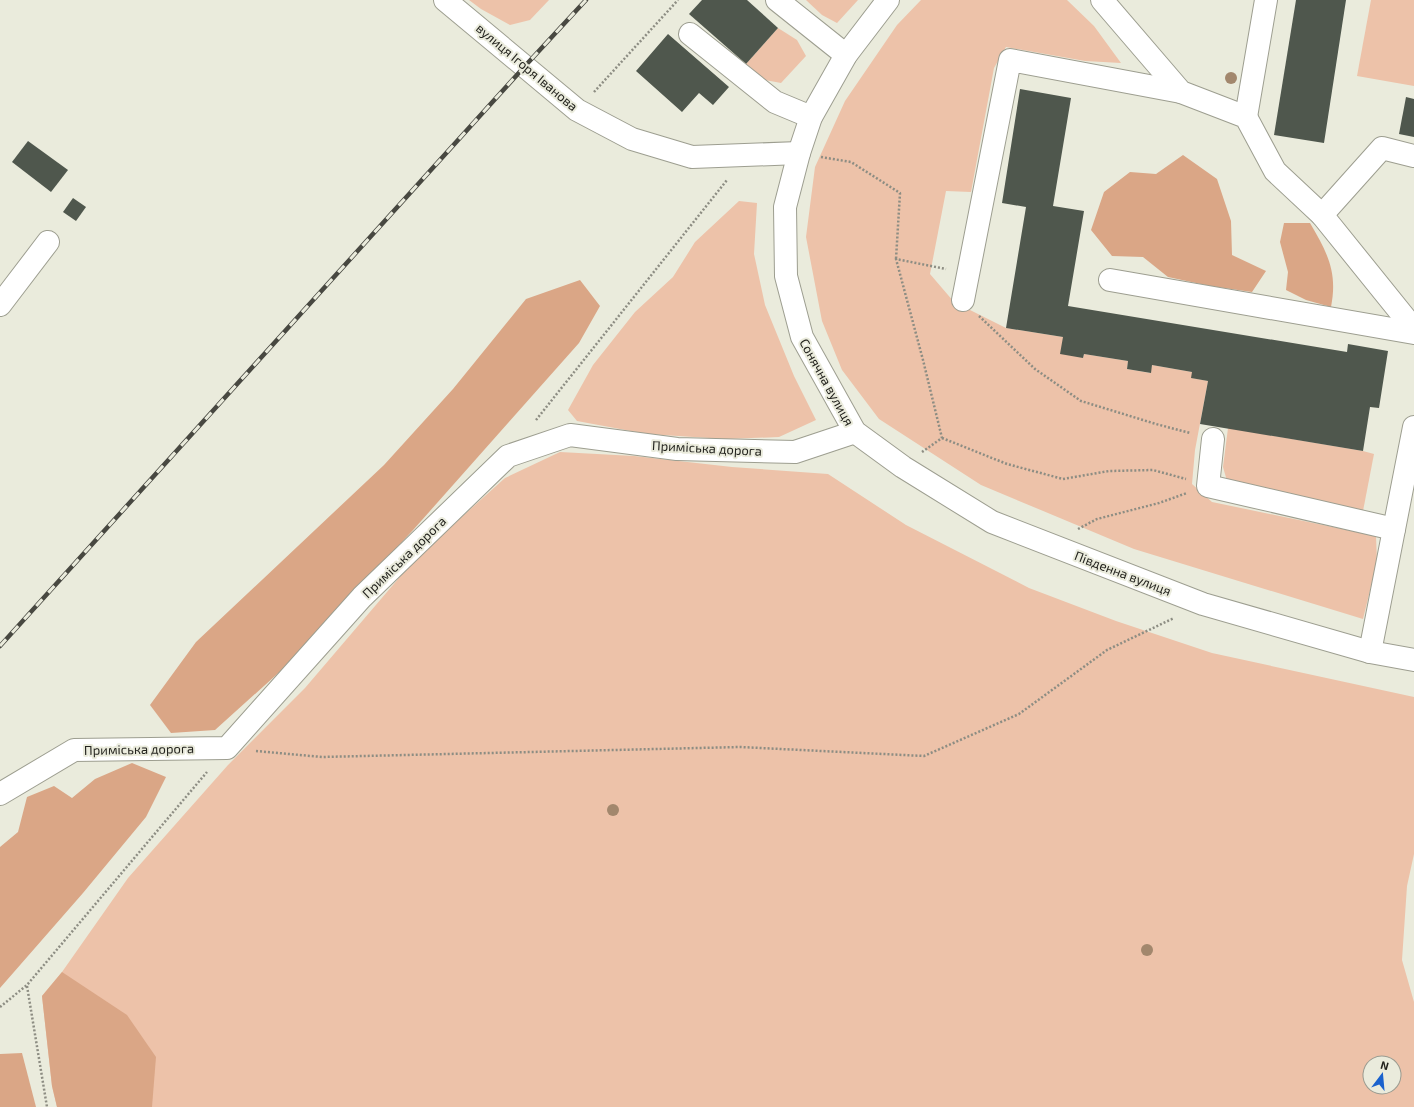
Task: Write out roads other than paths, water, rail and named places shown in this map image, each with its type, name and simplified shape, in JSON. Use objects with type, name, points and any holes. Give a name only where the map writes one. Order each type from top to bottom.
[{"type":"street","name":"вулиця Ігоря Іванова","points":[[445,0],[577,110],[632,139],[692,157],[799,153]]},
{"type":"street","points":[[777,0],[846,55]]},
{"type":"street","name":"Сонячна вулиця","points":[[855,432],[802,337],[786,276],[785,207],[799,153],[811,117],[846,55],[888,0]]},
{"type":"street","points":[[1102,0],[1181,92]]},
{"type":"street","points":[[1266,0],[1246,117],[1275,171],[1322,215],[1414,329]]},
{"type":"street","points":[[690,34],[775,102],[811,117]]},
{"type":"street","points":[[963,300],[1010,60],[1181,92],[1246,117]]},
{"type":"street","points":[[1322,215],[1382,148],[1414,156]]},
{"type":"street","points":[[0,306],[48,242]]},
{"type":"street","points":[[1110,280],[1414,333]]},
{"type":"street","points":[[1370,652],[1394,529],[1410,471],[1414,427]]},
{"type":"street","name":"Південна вулиця","points":[[855,432],[903,467],[992,522],[1203,604],[1370,652],[1414,660]]},
{"type":"street","name":"Приміська дорога","points":[[0,794],[74,750],[227,748],[362,597],[508,456],[570,435],[677,448],[795,452],[855,432]]},
{"type":"street","points":[[1213,439],[1208,486],[1394,529]]},
{"type":"railway","points":[[0,646],[586,0]]}]
